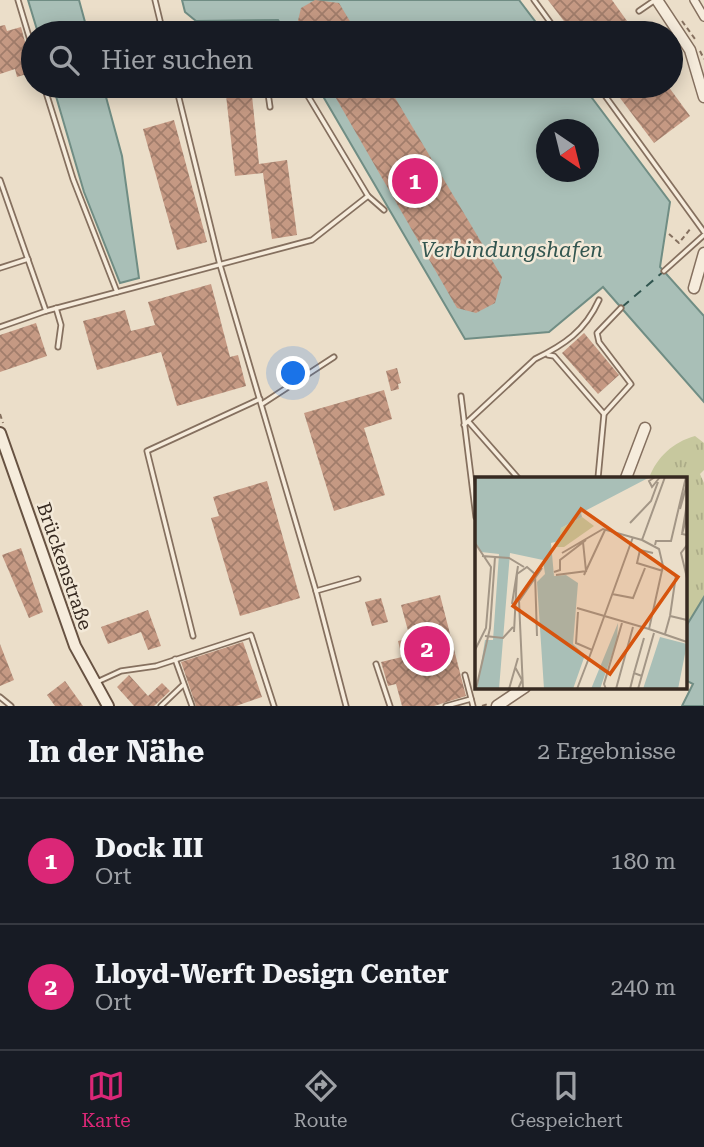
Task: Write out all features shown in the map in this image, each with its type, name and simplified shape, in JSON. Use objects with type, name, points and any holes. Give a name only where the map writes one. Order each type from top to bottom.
[{"type":"main road","name":"Brückenstraße","points":[[0,433],[75,646],[108,706]]},
{"type":"street","points":[[656,0],[670,21]]},
{"type":"street","points":[[694,0],[704,17]]},
{"type":"street","points":[[683,40],[690,50],[704,97]]},
{"type":"street","points":[[694,288],[704,253]]},
{"type":"street","points":[[626,477],[645,428]]},
{"type":"street","points":[[497,706],[518,688]]},
{"type":"lane","points":[[18,0],[24,21]]},
{"type":"lane","points":[[155,0],[160,21]]},
{"type":"lane","points":[[534,0],[549,21]]},
{"type":"lane","points":[[639,11],[656,0]]},
{"type":"lane","points":[[48,98],[73,179],[117,292]]},
{"type":"lane","points":[[179,98],[220,265],[316,591],[346,706]]},
{"type":"lane","points":[[269,98],[270,107]]},
{"type":"lane","points":[[309,98],[368,196],[384,210]]},
{"type":"lane","points":[[607,98],[704,234],[664,271]]},
{"type":"lane","points":[[0,180],[46,311]]},
{"type":"lane","points":[[0,327],[56,308],[312,240],[368,196]]},
{"type":"lane","points":[[0,268],[28,259]]},
{"type":"lane","points":[[464,425],[534,359],[548,355],[590,321],[599,300]]},
{"type":"lane","points":[[56,308],[61,325],[58,347]]},
{"type":"lane","points":[[598,477],[604,414],[631,384],[597,338],[601,327],[621,308]]},
{"type":"lane","points":[[548,355],[554,356],[604,414]]},
{"type":"lane","points":[[193,636],[147,451],[261,401],[334,357]]},
{"type":"lane","points":[[461,396],[475,503]]},
{"type":"lane","points":[[468,421],[516,477]]},
{"type":"lane","points":[[316,591],[358,579]]},
{"type":"lane","points":[[93,683],[121,671],[156,666],[251,635],[274,706]]},
{"type":"lane","points":[[175,659],[192,706]]},
{"type":"lane","points":[[376,664],[390,706]]},
{"type":"lane","points":[[465,675],[473,706]]},
{"type":"lane","points":[[161,706],[184,685]]},
{"type":"lane","points":[[0,698],[11,706]]},
{"type":"lane","points":[[446,706],[471,699]]},
{"type":"path","points":[[669,234],[680,243],[696,222]]},
{"type":"green space","points":[[695,436],[704,443],[704,470],[700,474],[704,483],[704,597],[686,626],[686,477],[649,477],[656,463],[680,442]]},
{"type":"water","points":[[28,0],[79,0],[85,21],[34,21]]},
{"type":"water","points":[[182,0],[519,0],[535,21],[196,21],[185,12]]},
{"type":"water","points":[[57,98],[106,98],[122,156],[139,278],[120,283],[84,192]]},
{"type":"water","name":"Verbindungshafen","points":[[324,98],[592,98],[670,202],[660,267],[704,316],[704,402],[603,287],[549,332],[465,339]]},
{"type":"water","points":[[704,597],[704,706],[682,706],[693,684],[686,680],[686,626]]},
{"type":"building","points":[[315,0],[339,3],[350,21],[298,21],[301,8]]},
{"type":"building","points":[[548,0],[612,0],[627,21],[564,21]]},
{"type":"building","points":[[5,25],[7,31],[21,27],[21,76],[17,77],[15,69],[0,74],[0,26]]},
{"type":"building","points":[[226,98],[252,98],[259,164],[287,160],[297,235],[272,239],[263,173],[235,176]]},
{"type":"building","points":[[336,98],[395,98],[502,277],[495,303],[476,313],[457,308]]},
{"type":"building","points":[[620,98],[677,98],[690,116],[654,143]]},
{"type":"building","points":[[174,120],[207,242],[177,250],[143,129]]},
{"type":"building","points":[[211,284],[230,357],[238,355],[246,386],[177,406],[161,352],[97,370],[83,321],[125,310],[131,331],[155,325],[148,302]]},
{"type":"building","points":[[36,323],[47,356],[0,372],[0,335]]},
{"type":"building","points":[[584,333],[619,375],[598,394],[562,353]]},
{"type":"building","points":[[397,368],[401,383],[398,384],[399,389],[391,391],[386,371]]},
{"type":"building","points":[[384,390],[392,419],[364,428],[385,495],[334,511],[304,413]]},
{"type":"building","points":[[267,481],[300,598],[240,616],[211,518],[219,516],[213,497]]},
{"type":"building","points":[[21,548],[43,612],[29,618],[2,555]]},
{"type":"building","points":[[440,595],[466,696],[434,706],[402,706],[396,684],[388,686],[381,662],[402,657],[398,641],[410,638],[401,605]]},
{"type":"building","points":[[381,598],[388,622],[372,626],[365,602]]},
{"type":"building","points":[[148,610],[161,646],[148,650],[141,632],[108,644],[101,627]]},
{"type":"building","points":[[243,642],[262,697],[236,706],[196,706],[181,662]]},
{"type":"building","points":[[0,644],[14,680],[0,686]]},
{"type":"building","points":[[129,675],[148,696],[162,683],[170,691],[154,706],[134,706],[117,687]]},
{"type":"building","points":[[65,681],[83,706],[55,706],[47,695]]},
{"type":"ferry route","points":[[622,307],[663,272]]},
{"type":"place","name":"Dock III","points":[[415,181]]},
{"type":"place","name":"Lloyd-Werft Design Center","points":[[427,649]]}]
